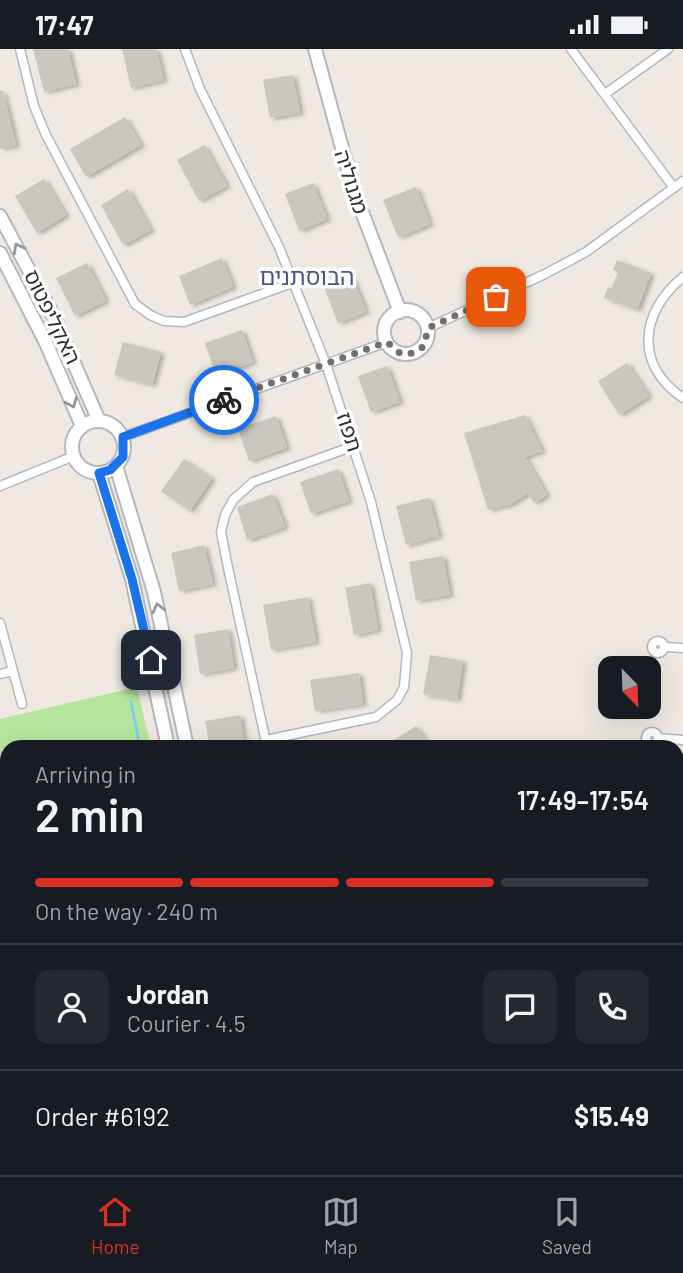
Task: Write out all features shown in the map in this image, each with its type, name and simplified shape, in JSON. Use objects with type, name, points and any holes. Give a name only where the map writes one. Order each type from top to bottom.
[{"type":"main road","name":"מגנוליה","points":[[315,49],[353,188],[400,312]]},
{"type":"main road","name":"האקליפטוס","points":[[0,216],[54,317],[99,421]]},
{"type":"main road","name":"האקליפטוס","points":[[0,253],[46,343],[82,426]]},
{"type":"main road","points":[[400,312],[414,312],[428,328],[424,346],[414,353],[401,354],[387,342],[386,324],[400,312]]},
{"type":"main road","points":[[99,421],[111,423],[123,437],[125,451],[116,466],[99,473],[83,468],[74,456],[73,440],[82,426],[99,421]]},
{"type":"main road","points":[[116,466],[157,605],[186,740]]},
{"type":"main road","points":[[99,473],[132,579],[166,740]]},
{"type":"street","points":[[20,49],[33,106],[46,135],[135,304],[164,321],[184,322],[205,317],[295,282]]},
{"type":"street","name":"תפוז","points":[[185,49],[200,89],[295,282],[326,364],[354,446],[391,580],[407,653],[404,687],[397,700],[376,717],[283,740]]},
{"type":"street","points":[[571,49],[674,188]]},
{"type":"street","points":[[605,95],[668,49]]},
{"type":"street","points":[[428,328],[576,257],[683,181]]},
{"type":"street","points":[[683,277],[659,302],[651,318],[648,350],[667,385],[683,398]]},
{"type":"street","points":[[123,437],[387,342]]},
{"type":"street","points":[[266,740],[223,542],[221,531],[225,515],[233,501],[253,482],[354,446]]},
{"type":"street","points":[[0,486],[74,456]]},
{"type":"street","points":[[0,623],[22,704]]},
{"type":"street","points":[[664,647],[683,648]]},
{"type":"street","points":[[0,674],[13,671]]},
{"type":"street","points":[[658,738],[683,740]]},
{"type":"green space","points":[[137,687],[149,740],[0,740],[0,719]]},
{"type":"building","points":[[33,49],[68,49],[76,84],[44,92]]},
{"type":"building","points":[[122,49],[156,49],[164,80],[131,88]]},
{"type":"building","points":[[293,75],[300,113],[270,118],[263,80]]},
{"type":"building","points":[[0,91],[3,91],[16,145],[0,149]]},
{"type":"building","points":[[125,117],[141,145],[86,177],[70,149]]},
{"type":"building","points":[[204,145],[227,186],[199,201],[177,160]]},
{"type":"building","points":[[44,179],[66,215],[37,233],[15,196]]},
{"type":"building","points":[[313,183],[327,219],[299,231],[285,194]]},
{"type":"building","points":[[416,187],[430,224],[398,237],[383,200]]},
{"type":"building","points":[[128,189],[151,230],[123,245],[101,205]]},
{"type":"building","points":[[222,258],[233,287],[190,305],[179,276]]},
{"type":"building","points":[[617,260],[651,273],[637,310],[604,298],[618,272],[613,270]]},
{"type":"building","points":[[87,263],[106,301],[75,316],[56,278]]},
{"type":"building","points":[[352,276],[366,312],[338,323],[324,287]]},
{"type":"building","points":[[242,330],[253,362],[216,375],[205,343]]},
{"type":"building","points":[[123,342],[161,352],[152,385],[114,375]]},
{"type":"building","points":[[627,363],[649,396],[619,415],[598,381]]},
{"type":"building","points":[[387,366],[400,402],[371,412],[358,376]]},
{"type":"building","points":[[525,415],[542,451],[525,457],[547,495],[534,503],[528,493],[511,504],[488,510],[464,433]]},
{"type":"building","points":[[276,416],[287,448],[249,461],[238,429]]},
{"type":"building","points":[[184,459],[212,478],[190,511],[161,491]]},
{"type":"building","points":[[338,469],[349,501],[311,514],[300,482]]},
{"type":"building","points":[[273,494],[285,527],[247,540],[237,507]]},
{"type":"building","points":[[429,498],[439,536],[406,545],[396,506]]},
{"type":"building","points":[[204,545],[213,584],[179,591],[171,553]]},
{"type":"building","points":[[443,556],[450,595],[416,601],[409,562]]},
{"type":"building","points":[[370,583],[378,630],[354,635],[345,588]]},
{"type":"building","points":[[308,597],[316,642],[271,650],[263,605]]},
{"type":"building","points":[[228,629],[234,668],[200,674],[194,635]]},
{"type":"building","points":[[430,655],[463,661],[457,700],[423,694]]},
{"type":"building","points":[[359,673],[363,704],[315,711],[310,680]]},
{"type":"building","points":[[240,715],[244,740],[209,740],[205,721]]},
{"type":"building","points":[[416,726],[425,740],[394,740]]},
{"type":"waterway","points":[[131,702],[139,740]]},
{"type":"way so far","points":[[224,400],[387,342],[401,354],[414,353],[424,346],[428,328],[496,297]]},
{"type":"district","name":"הבוסתנים","points":[[307,277]]},
{"type":"route","points":[[151,660],[132,579],[99,473],[118,465],[125,451],[123,437],[224,400]]}]
